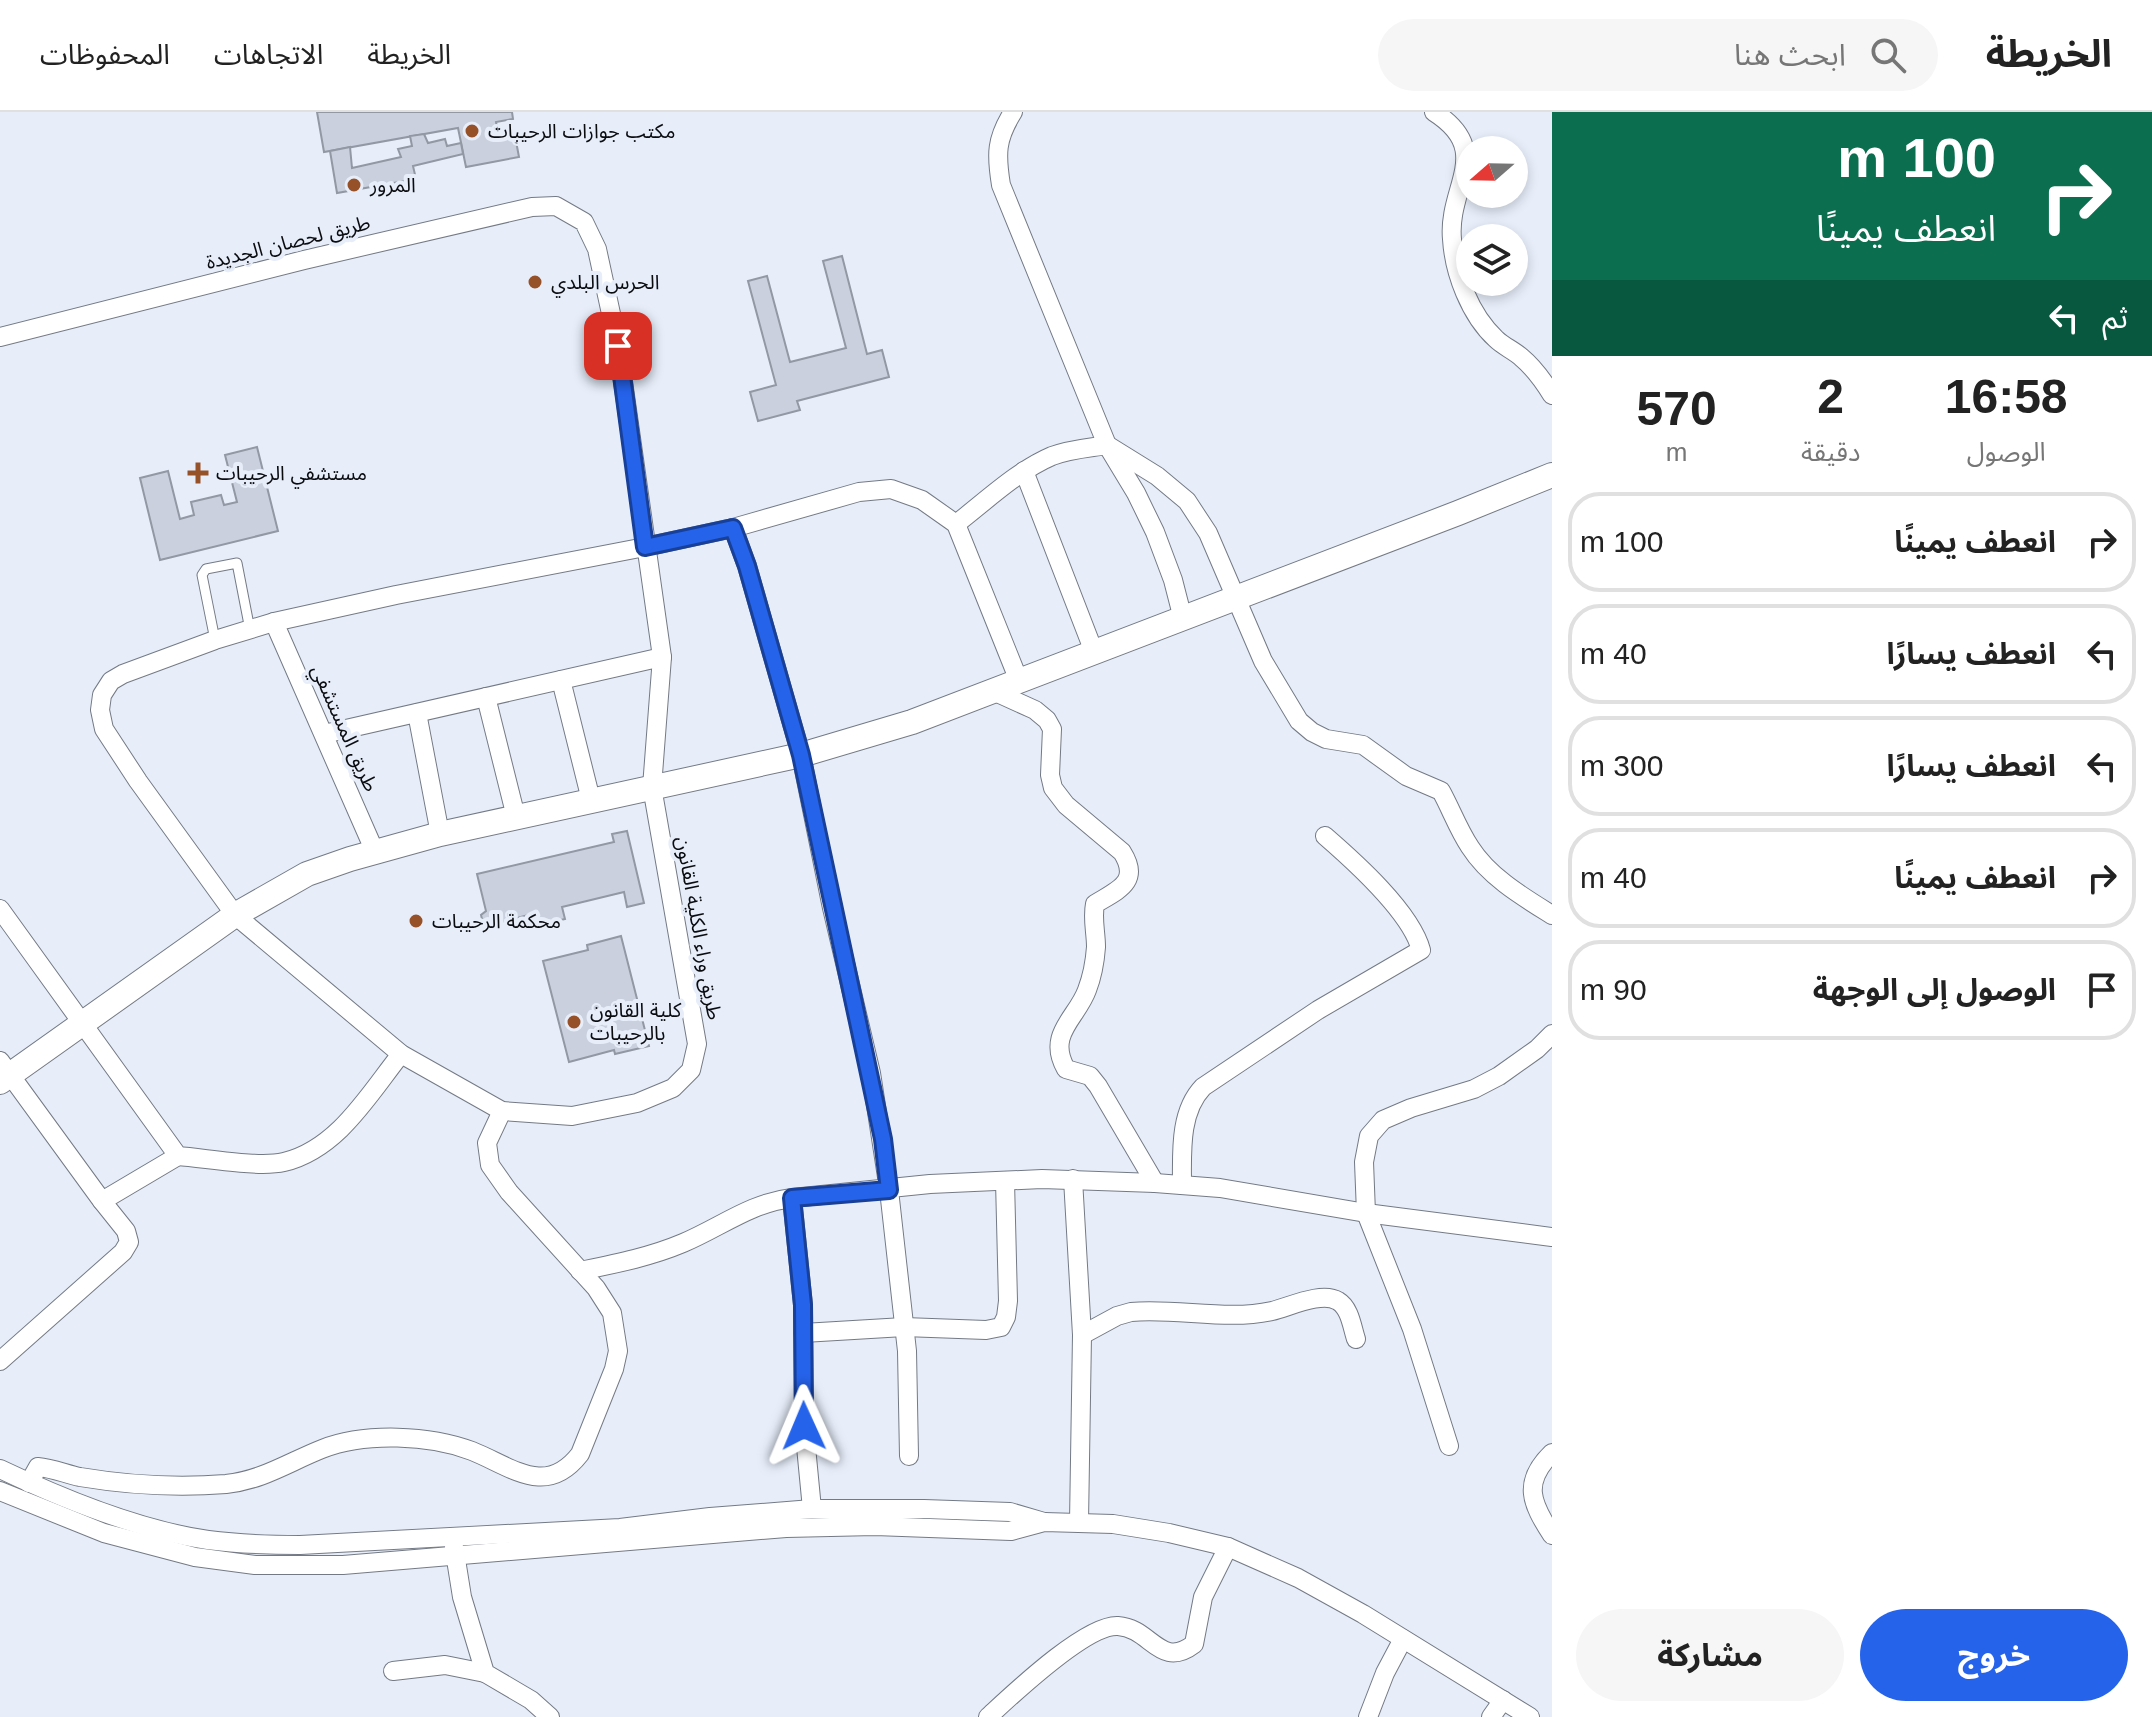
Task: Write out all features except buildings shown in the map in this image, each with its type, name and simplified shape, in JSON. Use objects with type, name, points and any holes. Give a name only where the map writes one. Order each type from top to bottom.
[{"type":"main road","points":[[3,1073],[84,1022],[235,915],[307,874],[440,834],[801,755],[912,722],[1552,475]]},
{"type":"street","points":[[1013,112],[1003,128],[996,156],[1001,185],[1107,445],[1155,532],[1173,580],[1183,619]]},
{"type":"street","points":[[1434,112],[1451,123],[1463,139],[1465,172],[1454,207],[1451,237],[1458,275],[1474,310],[1495,339],[1522,357],[1552,395]]},
{"type":"street","name":"طريق لحصان الجديدة","points":[[0,337],[304,260],[532,207],[556,206],[584,222]]},
{"type":"street","name":"طريق وراء الكلية القانون","points":[[584,222],[597,249],[618,346],[645,547],[662,657],[652,787],[697,1044],[691,1070],[673,1088],[637,1103],[598,1113],[560,1116],[502,1111],[401,1054],[235,915],[104,729],[100,710],[102,695],[111,681],[162,658],[274,622],[396,595],[645,547],[733,528],[859,492],[891,489],[922,500],[956,524]]},
{"type":"street","points":[[1019,681],[956,524],[1024,471],[1053,456],[1107,445],[1157,476],[1187,501],[1208,533],[1263,661],[1299,721],[1326,739],[1363,745],[1406,776],[1441,791],[1470,849],[1488,868],[1552,915]]},
{"type":"street","points":[[1024,471],[1094,652]]},
{"type":"street","points":[[733,528],[747,566],[801,755],[832,908],[871,1073],[889,1190],[904,1327],[909,1456]]},
{"type":"street","name":"طريق المستشفي","points":[[274,622],[375,852]]},
{"type":"street","points":[[324,734],[662,657]]},
{"type":"street","points":[[561,680],[591,800]]},
{"type":"street","points":[[993,691],[1035,710],[1047,720],[1052,729],[1050,775],[1053,788],[1066,805],[1122,852],[1128,862],[1130,872],[1125,884],[1095,904],[1092,917],[1096,948],[1092,974],[1086,994],[1064,1029],[1061,1059],[1066,1069],[1090,1076],[1098,1086],[1155,1183]]},
{"type":"street","points":[[486,697],[516,817]]},
{"type":"street","points":[[417,713],[440,834]]},
{"type":"street","points":[[1182,1185],[1182,1142],[1187,1116],[1195,1096],[1203,1087],[1318,1010],[1421,950],[1394,906],[1354,861],[1325,836]]},
{"type":"street","points":[[0,909],[178,1156]]},
{"type":"street","points":[[1449,1446],[1412,1329],[1366,1213],[1364,1162],[1369,1136],[1383,1120],[1474,1089],[1524,1058],[1552,1034]]},
{"type":"street","points":[[102,1201],[178,1156],[282,1163],[305,1154],[322,1145],[348,1120],[401,1054]]},
{"type":"street","points":[[0,1361],[123,1252],[129,1242],[126,1231],[3,1073]]},
{"type":"street","points":[[29,1483],[38,1467],[88,1478],[160,1486],[228,1484],[285,1468],[322,1449],[357,1438],[403,1438],[470,1450],[518,1473],[535,1477],[555,1476],[571,1466],[580,1454],[607,1388],[618,1351],[612,1313],[596,1288],[509,1192],[490,1165],[487,1143],[502,1111]]},
{"type":"street","points":[[1073,1179],[1082,1335],[1079,1522]]},
{"type":"street","points":[[580,1271],[682,1244],[751,1207],[771,1200],[930,1184],[1005,1181],[1073,1179],[1220,1188],[1366,1213],[1552,1237]]},
{"type":"street","points":[[803,1333],[904,1327],[986,1330],[1001,1327],[1008,1301],[1005,1181]]},
{"type":"street","points":[[792,1198],[803,1333],[804,1426],[812,1509]]},
{"type":"street","points":[[1082,1335],[1131,1312],[1255,1313],[1330,1298],[1346,1310],[1356,1339]]},
{"type":"street","points":[[1552,1453],[1533,1476],[1533,1498],[1552,1535]]},
{"type":"street","points":[[0,1469],[29,1483],[138,1523],[207,1540],[251,1544],[300,1545],[453,1537],[621,1536],[875,1526],[1011,1531],[1044,1522],[1113,1524],[1169,1533],[1228,1547],[1298,1578],[1530,1717]]},
{"type":"street","points":[[0,1491],[104,1533],[222,1562],[255,1565],[343,1565],[455,1557],[621,1536],[710,1517],[812,1509],[1010,1512],[1044,1522]]},
{"type":"street","points":[[453,1537],[471,1632],[485,1673]]},
{"type":"street","points":[[988,1717],[1044,1667],[1098,1631],[1118,1626],[1136,1632],[1170,1654],[1182,1653],[1194,1644],[1203,1597],[1228,1547]]},
{"type":"street","points":[[1368,1717],[1385,1673],[1403,1639]]},
{"type":"street","points":[[393,1671],[445,1665],[485,1673],[531,1700],[550,1717]]},
{"type":"street","points":[[1491,1717],[1503,1700]]},
{"type":"lane","points":[[215,640],[202,575],[206,569],[237,563],[250,630]]},
{"type":"place","name":"مكتب جوازات الرحيبات","points":[[472,131]]},
{"type":"place","name":"المرور","points":[[354,185]]},
{"type":"place","name":"الحرس البلدي","points":[[535,282]]},
{"type":"place","name":"مستشفي الرحيبات","points":[[198,473]]},
{"type":"place","name":"محكمة الرحيبات","points":[[416,921]]},
{"type":"place","name":"كلية القانون بالرحيبات","points":[[574,1022]]},
{"type":"route","points":[[618,346],[645,547],[733,528],[747,566],[801,755],[883,1139],[889,1190],[792,1198],[803,1305],[804,1426]]}]
